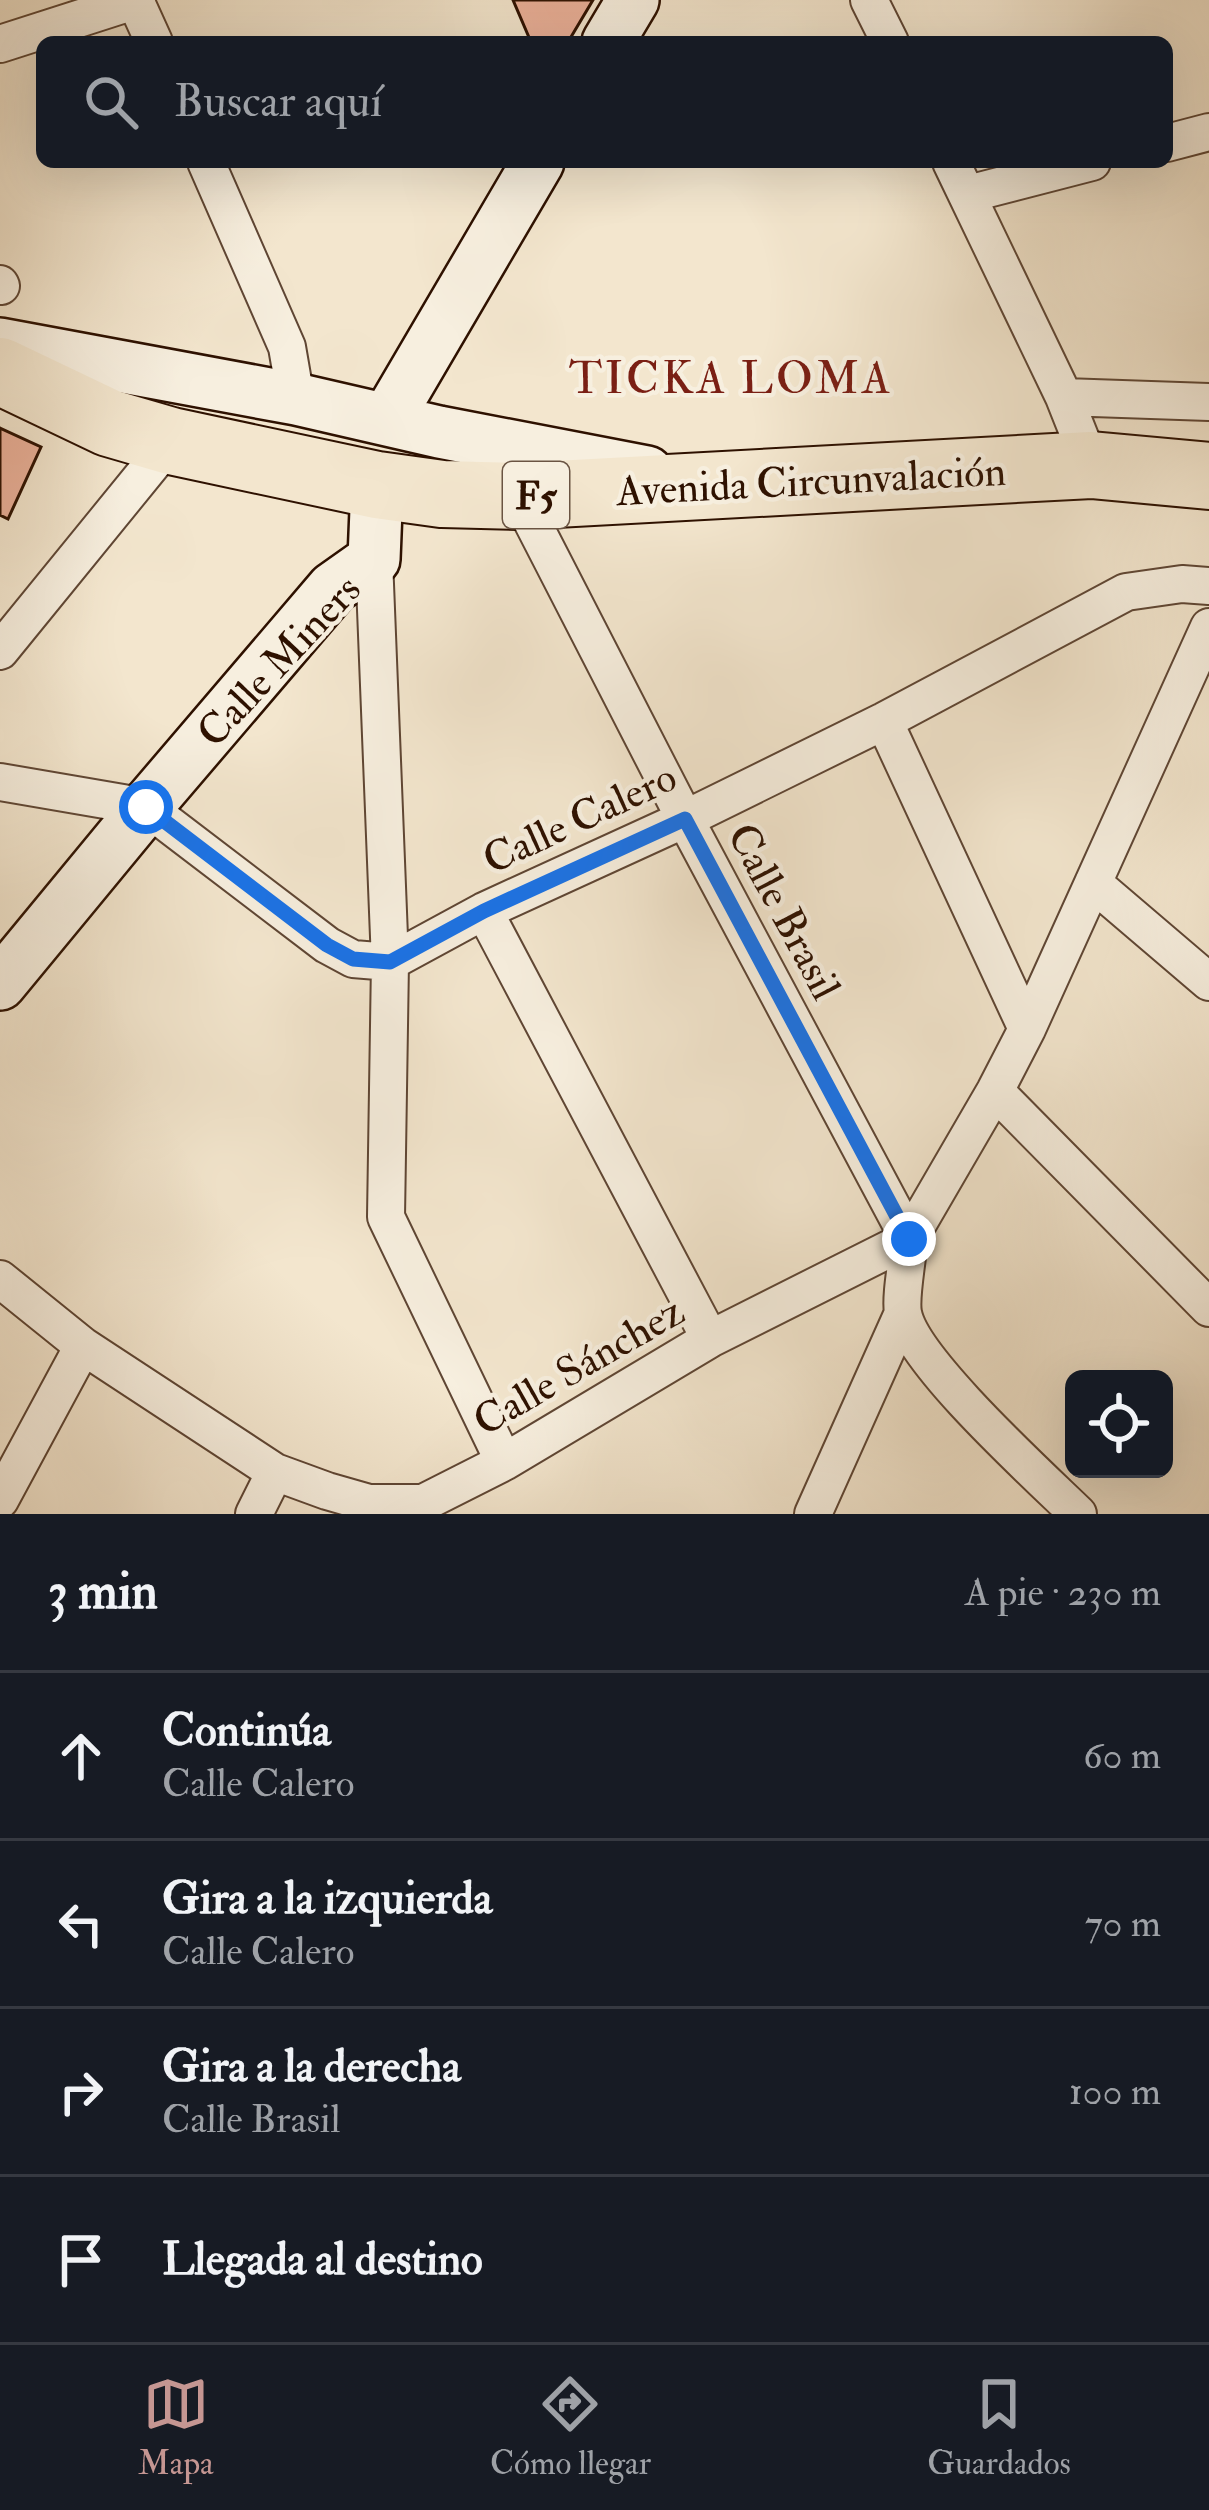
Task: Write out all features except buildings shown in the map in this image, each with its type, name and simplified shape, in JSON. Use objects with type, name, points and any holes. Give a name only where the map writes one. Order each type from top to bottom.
[{"type":"highway","name":"Avenida Circunvalación","points":[[0,371],[109,423],[171,441],[377,485],[442,494],[519,496],[1091,465],[1209,476]]},
{"type":"main road","points":[[612,36],[633,0]]},
{"type":"main road","points":[[388,418],[534,168]]},
{"type":"main road","points":[[0,344],[717,484]]},
{"type":"main road","points":[[374,559],[377,485]]},
{"type":"main road","name":"Calle Miners","points":[[0,984],[333,588],[374,559]]},
{"type":"street","points":[[0,44],[136,0],[151,36]]},
{"type":"street","points":[[869,0],[887,36]]},
{"type":"street","points":[[1173,141],[1209,132]]},
{"type":"street","points":[[209,168],[287,347],[296,399]]},
{"type":"street","points":[[1042,168],[959,178],[1064,397],[1091,465]]},
{"type":"street","points":[[1064,397],[1209,402]]},
{"type":"street","points":[[0,651],[171,441]]},
{"type":"street","name":"Calle Brasil","points":[[519,496],[909,1239]]},
{"type":"street","points":[[374,559],[390,962],[386,1217],[503,1462]]},
{"type":"street","name":"Calle Calero","points":[[390,962],[484,911],[884,721],[1126,592],[1182,584],[1209,586]]},
{"type":"street","points":[[813,1514],[903,1313],[909,1239],[1027,1029],[1209,627]]},
{"type":"street","points":[[884,721],[1027,1029]]},
{"type":"street","points":[[0,782],[146,807],[327,945],[353,959],[390,962]]},
{"type":"street","points":[[1093,884],[1209,982]]},
{"type":"street","points":[[484,911],[710,1339]]},
{"type":"street","points":[[995,1091],[1209,1308]]},
{"type":"street","name":"Calle Sánchez","points":[[6,1297],[329,1503],[422,1503],[503,1462],[710,1339],[909,1239]]},
{"type":"street","points":[[903,1313],[922,1350],[958,1393],[1078,1514]]},
{"type":"street","points":[[0,1500],[83,1346]]},
{"type":"street","points":[[254,1514],[275,1472]]},
{"type":"district","name":"TICKA LOMA","points":[[731,377]]},
{"type":"route","points":[[146,807],[327,945],[353,959],[390,962],[484,911],[685,819],[909,1239]]}]
